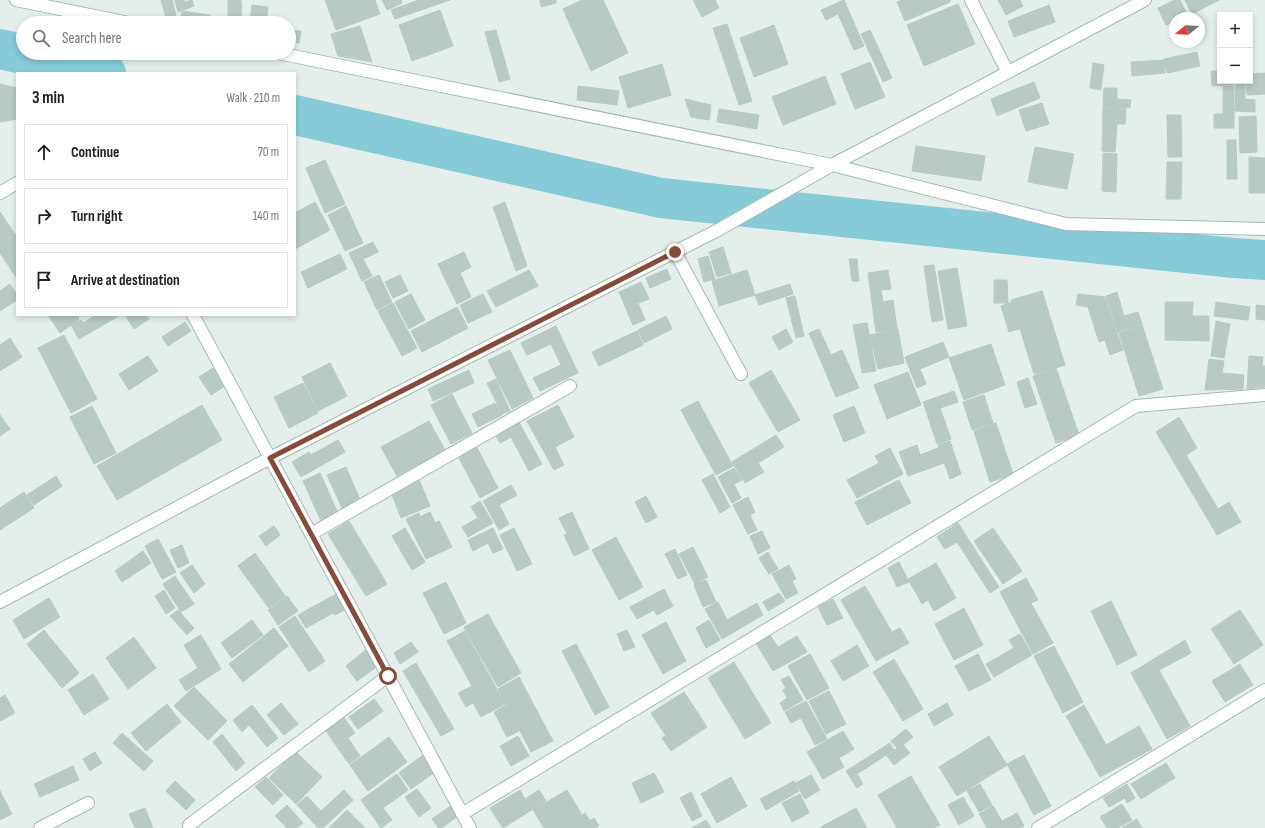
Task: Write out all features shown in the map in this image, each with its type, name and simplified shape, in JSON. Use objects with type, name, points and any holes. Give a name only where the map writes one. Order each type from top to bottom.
[{"type":"street","points":[[16,0],[47,3],[100,16]]},
{"type":"street","points":[[971,0],[1007,71]]},
{"type":"street","points":[[0,602],[270,458],[718,230],[832,165],[1007,71],[1145,0]]},
{"type":"street","points":[[296,57],[832,165],[1066,224],[1265,229]]},
{"type":"street","points":[[0,193],[16,184]]},
{"type":"street","points":[[675,252],[741,374]]},
{"type":"street","points":[[193,316],[470,828]]},
{"type":"street","points":[[312,534],[570,386]]},
{"type":"street","points":[[462,814],[1136,406],[1265,395]]},
{"type":"street","points":[[189,825],[388,676]]},
{"type":"street","points":[[1038,828],[1265,690]]},
{"type":"street","points":[[40,828],[88,803]]},
{"type":"building","points":[[161,0],[172,0],[176,15],[165,16]]},
{"type":"building","points":[[175,0],[184,0],[185,2],[192,0],[194,6],[178,12]]},
{"type":"building","points":[[228,0],[241,0],[242,16],[228,16]]},
{"type":"building","points":[[325,0],[375,0],[380,14],[336,30]]},
{"type":"building","points":[[382,0],[401,0],[402,3],[387,10]]},
{"type":"building","points":[[419,0],[450,0],[395,19],[391,10]]},
{"type":"building","points":[[540,0],[556,0],[556,3],[541,7]]},
{"type":"building","points":[[582,0],[603,0],[628,53],[591,71],[563,9]]},
{"type":"building","points":[[693,0],[715,0],[719,8],[702,17]]},
{"type":"building","points":[[844,0],[864,46],[854,50],[838,14],[826,20],[821,10]]},
{"type":"building","points":[[901,0],[950,0],[950,2],[905,21],[897,2]]},
{"type":"building","points":[[998,0],[1020,0],[1023,6],[1006,15]]},
{"type":"building","points":[[1175,0],[1180,0],[1186,12],[1169,12],[1169,24],[1166,25],[1158,8]]},
{"type":"building","points":[[1185,0],[1219,0],[1196,12],[1191,12]]},
{"type":"building","points":[[958,4],[975,44],[924,66],[907,25]]},
{"type":"building","points":[[252,5],[268,7],[267,16],[251,16]]},
{"type":"building","points":[[1049,5],[1055,22],[1014,37],[1008,21]]},
{"type":"building","points":[[440,10],[453,46],[412,61],[399,25]]},
{"type":"building","points":[[182,11],[210,15],[210,16],[181,16]]},
{"type":"building","points":[[727,24],[752,101],[739,105],[713,28]]},
{"type":"building","points":[[774,25],[788,64],[754,77],[740,38]]},
{"type":"building","points":[[360,26],[372,62],[338,56],[331,34]]},
{"type":"building","points":[[496,30],[510,79],[499,82],[485,32]]},
{"type":"building","points":[[870,30],[892,78],[883,82],[861,34]]},
{"type":"building","points":[[296,31],[301,31],[299,43],[296,43]]},
{"type":"building","points":[[1197,52],[1200,66],[1167,73],[1164,59]]},
{"type":"building","points":[[1164,60],[1165,73],[1132,76],[1131,62]]},
{"type":"building","points":[[870,62],[885,97],[855,109],[841,74]]},
{"type":"building","points":[[1093,63],[1104,65],[1101,90],[1090,88]]},
{"type":"building","points":[[662,64],[671,95],[628,108],[619,77]]},
{"type":"building","points":[[1211,71],[1217,71],[1217,84],[1235,84],[1212,86]]},
{"type":"building","points":[[1265,73],[1265,94],[1247,95],[1246,84],[1253,84],[1253,74]]},
{"type":"building","points":[[825,76],[836,104],[783,125],[772,97]]},
{"type":"building","points":[[1034,82],[1040,98],[997,116],[991,99]]},
{"type":"building","points":[[0,84],[16,88],[16,119],[0,122]]},
{"type":"building","points":[[1236,84],[1245,84],[1245,99],[1255,100],[1255,112],[1235,111]]},
{"type":"building","points":[[578,86],[619,91],[617,105],[577,100]]},
{"type":"building","points":[[1223,86],[1234,86],[1234,128],[1214,128],[1214,114],[1223,114]]},
{"type":"building","points":[[1104,88],[1117,88],[1117,99],[1131,100],[1130,108],[1103,107]]},
{"type":"building","points":[[685,99],[711,105],[709,120],[691,117]]},
{"type":"building","points":[[1042,103],[1049,124],[1026,131],[1019,110]]},
{"type":"building","points":[[1103,108],[1126,109],[1125,124],[1117,124],[1115,152],[1102,151]]},
{"type":"building","points":[[719,109],[759,115],[757,129],[717,122]]},
{"type":"building","points":[[1167,115],[1181,115],[1182,157],[1168,157]]},
{"type":"building","points":[[1256,116],[1257,152],[1240,153],[1239,117]]},
{"type":"building","points":[[1227,140],[1236,140],[1237,179],[1227,179]]},
{"type":"building","points":[[916,146],[985,156],[981,181],[912,171]]},
{"type":"building","points":[[1035,147],[1074,154],[1067,189],[1028,182]]},
{"type":"building","points":[[1103,153],[1117,154],[1116,192],[1102,191]]},
{"type":"building","points":[[1249,157],[1265,158],[1265,193],[1249,193]]},
{"type":"building","points":[[325,160],[345,204],[325,213],[306,168]]},
{"type":"building","points":[[1167,162],[1182,162],[1181,199],[1166,199]]},
{"type":"building","points":[[315,202],[330,230],[296,248],[296,212]]},
{"type":"building","points":[[505,202],[527,266],[516,271],[493,207]]},
{"type":"building","points":[[346,206],[363,243],[345,251],[328,215]]},
{"type":"building","points":[[0,212],[16,236],[16,277],[0,253]]},
{"type":"building","points":[[373,242],[378,252],[363,259],[372,276],[362,281],[349,253]]},
{"type":"building","points":[[723,247],[731,273],[717,277],[709,252]]},
{"type":"building","points":[[464,252],[471,267],[460,273],[471,297],[457,304],[438,264]]},
{"type":"building","points":[[340,254],[347,269],[308,288],[301,272]]},
{"type":"building","points":[[708,256],[715,279],[704,282],[698,259]]},
{"type":"building","points":[[849,259],[857,259],[859,281],[852,281]]},
{"type":"building","points":[[934,265],[943,320],[932,322],[924,266]]},
{"type":"building","points":[[957,268],[967,326],[948,329],[938,271]]},
{"type":"building","points":[[667,269],[671,279],[650,288],[646,278]]},
{"type":"building","points":[[529,270],[538,286],[496,307],[487,291]]},
{"type":"building","points":[[747,270],[755,295],[719,306],[712,281]]},
{"type":"building","points":[[888,270],[891,289],[881,290],[883,302],[893,300],[897,329],[876,332],[868,273]]},
{"type":"building","points":[[379,275],[392,302],[377,310],[364,282]]},
{"type":"building","points":[[400,275],[408,291],[393,298],[385,282]]},
{"type":"building","points":[[994,280],[1007,280],[1008,303],[994,303]]},
{"type":"building","points":[[641,282],[649,299],[638,303],[645,320],[633,325],[619,292]]},
{"type":"building","points":[[10,284],[16,293],[16,301],[0,311],[0,291]]},
{"type":"building","points":[[790,284],[793,294],[759,305],[755,295]]},
{"type":"building","points":[[1042,291],[1065,365],[1034,374],[1011,300]]},
{"type":"building","points":[[1117,292],[1124,316],[1138,312],[1142,324],[1118,332],[1106,296]]},
{"type":"building","points":[[411,294],[425,320],[409,329],[395,302]]},
{"type":"building","points":[[483,294],[492,312],[468,323],[460,305]]},
{"type":"building","points":[[1078,294],[1105,297],[1123,350],[1110,355],[1105,340],[1099,342],[1088,307],[1076,305]]},
{"type":"building","points":[[795,296],[804,336],[796,338],[786,298]]},
{"type":"building","points":[[1011,302],[1019,329],[1009,332],[1001,306]]},
{"type":"building","points":[[1165,302],[1193,302],[1192,316],[1209,316],[1209,341],[1165,340]]},
{"type":"building","points":[[1216,302],[1250,307],[1248,320],[1214,316]]},
{"type":"building","points":[[393,303],[417,348],[402,356],[378,311]]},
{"type":"building","points":[[1256,305],[1265,306],[1265,320],[1256,319]]},
{"type":"building","points":[[457,307],[468,328],[422,352],[411,331]]},
{"type":"building","points":[[49,316],[78,316],[79,319],[60,333]]},
{"type":"building","points":[[94,316],[117,317],[79,339],[71,325],[81,320],[83,323]]},
{"type":"building","points":[[126,316],[147,316],[149,319],[134,329]]},
{"type":"building","points":[[666,316],[672,329],[644,343],[638,330]]},
{"type":"building","points":[[1216,321],[1230,324],[1224,358],[1211,356]]},
{"type":"building","points":[[185,322],[191,331],[168,346],[162,337]]},
{"type":"building","points":[[867,323],[876,371],[862,373],[853,325]]},
{"type":"building","points":[[1142,325],[1163,389],[1139,396],[1119,333]]},
{"type":"building","points":[[556,326],[578,373],[540,391],[533,378],[561,365],[551,344],[527,355],[521,343]]},
{"type":"building","points":[[786,329],[793,342],[779,350],[772,337]]},
{"type":"building","points":[[819,329],[831,355],[842,350],[859,388],[836,397],[809,333]]},
{"type":"building","points":[[898,329],[904,363],[878,369],[870,335]]},
{"type":"building","points":[[637,331],[643,345],[599,366],[592,352]]},
{"type":"building","points":[[64,335],[97,399],[71,413],[38,348]]},
{"type":"building","points":[[10,338],[22,357],[0,371],[0,345]]},
{"type":"building","points":[[943,342],[949,357],[920,369],[926,384],[917,388],[905,357]]},
{"type":"building","points":[[991,344],[1005,385],[964,400],[949,358]]},
{"type":"building","points":[[510,350],[533,398],[512,409],[488,360]]},
{"type":"building","points":[[148,356],[158,371],[129,390],[119,374]]},
{"type":"building","points":[[1249,356],[1263,357],[1262,366],[1265,366],[1265,387],[1247,389]]},
{"type":"building","points":[[1209,359],[1224,361],[1222,373],[1244,375],[1243,389],[1205,390]]},
{"type":"building","points":[[330,363],[347,396],[318,411],[302,377]]},
{"type":"building","points":[[213,368],[225,386],[211,395],[199,377]]},
{"type":"building","points":[[1056,368],[1079,435],[1056,443],[1033,376]]},
{"type":"building","points":[[469,370],[474,383],[433,401],[428,389]]},
{"type":"building","points":[[771,370],[800,420],[778,432],[749,383]]},
{"type":"building","points":[[908,372],[921,405],[887,419],[874,385]]},
{"type":"building","points":[[1028,378],[1037,404],[1025,408],[1017,382]]},
{"type":"building","points":[[496,379],[510,411],[502,414],[487,383]]},
{"type":"building","points":[[303,383],[318,413],[289,428],[274,397]]},
{"type":"building","points":[[954,391],[958,402],[940,408],[951,439],[937,444],[923,402]]},
{"type":"building","points":[[452,394],[472,433],[451,444],[431,405]]},
{"type":"building","points":[[984,395],[993,423],[972,430],[963,402]]},
{"type":"building","points":[[698,401],[733,466],[716,475],[681,410]]},
{"type":"building","points":[[495,403],[502,415],[478,427],[472,414]]},
{"type":"building","points":[[202,405],[222,440],[117,500],[97,466]]},
{"type":"building","points":[[558,405],[574,437],[555,447],[564,465],[554,470],[527,421]]},
{"type":"building","points":[[92,406],[116,453],[94,464],[70,417]]},
{"type":"building","points":[[854,406],[865,433],[844,442],[833,415]]},
{"type":"building","points":[[0,415],[10,429],[0,436]]},
{"type":"building","points":[[516,417],[542,464],[529,471],[511,437],[500,443],[493,431]]},
{"type":"building","points":[[1179,417],[1197,448],[1186,455],[1218,509],[1229,502],[1241,522],[1217,535],[1156,432]]},
{"type":"building","points":[[429,421],[445,450],[397,476],[381,447]]},
{"type":"building","points":[[996,423],[1013,474],[990,482],[974,431]]},
{"type":"building","points":[[776,435],[784,447],[758,463],[764,472],[745,483],[732,462]]},
{"type":"building","points":[[338,440],[345,452],[301,477],[292,462],[309,452],[311,455]]},
{"type":"building","points":[[950,441],[961,474],[950,479],[938,445]]},
{"type":"building","points":[[475,444],[498,488],[480,498],[457,454]]},
{"type":"building","points":[[917,445],[920,455],[938,448],[944,463],[908,476],[899,452]]},
{"type":"building","points":[[890,448],[903,474],[857,498],[847,480],[879,463],[875,456]]},
{"type":"building","points":[[346,467],[361,502],[343,510],[327,475]]},
{"type":"building","points":[[734,468],[742,480],[734,484],[741,498],[732,503],[718,477]]},
{"type":"building","points":[[320,473],[338,513],[321,521],[303,481]]},
{"type":"building","points":[[713,474],[730,507],[720,513],[702,480]]},
{"type":"building","points":[[56,476],[62,486],[34,505],[27,495]]},
{"type":"building","points":[[419,480],[430,506],[401,518],[391,492]]},
{"type":"building","points":[[899,480],[911,503],[867,525],[855,502]]},
{"type":"building","points":[[511,485],[517,495],[499,505],[509,524],[499,530],[483,501]]},
{"type":"building","points":[[24,492],[34,508],[0,530],[0,508]]},
{"type":"building","points":[[646,496],[657,517],[646,523],[635,502]]},
{"type":"building","points":[[748,497],[755,512],[750,515],[757,530],[748,534],[733,505]]},
{"type":"building","points":[[480,501],[493,523],[468,537],[462,527],[478,518],[471,507]]},
{"type":"building","points":[[430,512],[435,523],[439,521],[452,547],[426,559],[406,519],[419,513],[420,517]]},
{"type":"building","points":[[572,512],[589,549],[574,556],[564,535],[567,534],[559,518]]},
{"type":"building","points":[[349,521],[387,584],[366,596],[328,534]]},
{"type":"building","points":[[958,523],[999,587],[990,593],[957,542],[945,549],[937,537]]},
{"type":"building","points":[[274,526],[280,535],[266,546],[259,536]]},
{"type":"building","points":[[405,528],[425,562],[412,570],[392,536]]},
{"type":"building","points":[[493,528],[503,549],[493,553],[488,543],[473,551],[468,540]]},
{"type":"building","points":[[514,528],[532,564],[517,571],[500,535]]},
{"type":"building","points":[[993,528],[1022,571],[1003,584],[974,541]]},
{"type":"building","points":[[762,531],[770,548],[758,554],[750,536]]},
{"type":"building","points":[[616,537],[643,587],[619,600],[592,550]]},
{"type":"building","points":[[158,539],[176,572],[162,579],[145,546]]},
{"type":"building","points":[[182,545],[189,563],[178,568],[170,550]]},
{"type":"building","points":[[693,547],[708,577],[695,584],[679,554]]},
{"type":"building","points":[[675,549],[687,575],[678,579],[665,554]]},
{"type":"building","points":[[143,551],[151,563],[122,582],[115,571]]},
{"type":"building","points":[[768,552],[778,569],[769,574],[759,558]]},
{"type":"building","points":[[255,553],[285,596],[269,608],[238,566]]},
{"type":"building","points":[[899,562],[909,582],[897,587],[888,568]]},
{"type":"building","points":[[936,563],[956,598],[934,611],[928,600],[922,604],[908,579]]},
{"type":"building","points":[[192,565],[205,584],[194,593],[180,573]]},
{"type":"building","points":[[789,565],[796,579],[792,581],[798,593],[786,599],[772,574]]},
{"type":"building","points":[[175,576],[194,604],[181,612],[163,584]]},
{"type":"building","points":[[1026,578],[1038,600],[1031,603],[1053,643],[1033,654],[1000,592]]},
{"type":"building","points":[[706,580],[716,602],[703,607],[694,585]]},
{"type":"building","points":[[446,582],[466,623],[444,634],[423,593]]},
{"type":"building","points":[[865,586],[892,632],[900,628],[909,643],[876,661],[841,600]]},
{"type":"building","points":[[664,589],[673,606],[657,615],[654,610],[637,619],[630,607]]},
{"type":"building","points":[[164,590],[175,608],[166,614],[155,596]]},
{"type":"building","points":[[338,593],[347,609],[335,615],[333,613],[306,628],[298,615]]},
{"type":"building","points":[[779,593],[785,601],[768,611],[763,602]]},
{"type":"building","points":[[287,596],[298,611],[278,625],[268,610]]},
{"type":"building","points":[[49,598],[60,617],[24,639],[13,620]]},
{"type":"building","points":[[833,599],[843,618],[827,625],[818,607]]},
{"type":"building","points":[[1111,601],[1137,655],[1117,665],[1091,611]]},
{"type":"building","points":[[718,602],[727,620],[757,603],[763,615],[722,639],[705,609]]},
{"type":"building","points":[[964,608],[983,645],[954,660],[935,624]]},
{"type":"building","points":[[178,610],[194,628],[187,635],[170,616]]},
{"type":"building","points":[[1240,610],[1263,645],[1234,664],[1211,629]]},
{"type":"building","points":[[488,614],[521,673],[498,687],[464,627]]},
{"type":"building","points":[[295,616],[325,661],[309,672],[279,627]]},
{"type":"building","points":[[252,620],[263,635],[232,658],[221,643]]},
{"type":"building","points":[[709,620],[720,640],[706,648],[696,628]]},
{"type":"building","points":[[666,622],[686,661],[663,674],[642,635]]},
{"type":"building","points":[[274,628],[288,646],[243,682],[229,664]]},
{"type":"building","points":[[44,630],[79,673],[62,688],[27,644]]},
{"type":"building","points":[[627,630],[635,647],[624,651],[617,634]]},
{"type":"building","points":[[465,631],[505,704],[481,717],[473,703],[466,707],[458,693],[472,686],[447,641]]},
{"type":"building","points":[[1020,634],[1032,655],[994,677],[986,664],[1014,648],[1009,640]]},
{"type":"building","points":[[201,635],[221,669],[186,691],[179,680],[198,668],[184,645]]},
{"type":"building","points":[[770,635],[778,647],[797,636],[807,652],[773,671],[756,643]]},
{"type":"building","points":[[134,637],[156,668],[128,689],[106,658]]},
{"type":"building","points":[[1185,640],[1191,653],[1159,670],[1190,726],[1167,739],[1131,673]]},
{"type":"building","points":[[411,642],[418,652],[400,664],[394,653]]},
{"type":"building","points":[[576,644],[609,707],[595,715],[562,651]]},
{"type":"building","points":[[857,645],[869,666],[843,681],[831,661]]},
{"type":"building","points":[[1054,646],[1083,702],[1063,713],[1034,656]]},
{"type":"building","points":[[367,649],[379,665],[357,681],[346,666]]},
{"type":"building","points":[[810,654],[829,688],[807,700],[788,666]]},
{"type":"building","points":[[978,654],[991,680],[969,691],[955,666]]},
{"type":"building","points":[[894,659],[923,709],[903,721],[873,672]]},
{"type":"building","points":[[734,662],[771,723],[745,739],[708,678]]},
{"type":"building","points":[[416,663],[454,729],[441,736],[403,671]]},
{"type":"building","points":[[1240,664],[1253,685],[1225,702],[1212,681]]},
{"type":"building","points":[[93,674],[109,699],[84,715],[68,690]]},
{"type":"building","points":[[789,676],[803,700],[784,711],[780,703],[787,698],[783,690],[786,688],[781,680]]},
{"type":"building","points":[[519,677],[553,741],[531,752],[498,689]]},
{"type":"building","points":[[194,687],[227,721],[208,740],[174,706]]},
{"type":"building","points":[[829,691],[846,724],[826,734],[809,701]]},
{"type":"building","points":[[684,692],[707,727],[671,751],[662,738],[666,736],[651,713]]},
{"type":"building","points":[[5,695],[15,713],[0,721],[0,698]]},
{"type":"building","points":[[374,699],[383,711],[358,729],[349,717]]},
{"type":"building","points":[[806,701],[827,739],[815,745],[801,718],[791,723],[785,712]]},
{"type":"building","points":[[281,703],[298,724],[284,735],[267,715]]},
{"type":"building","points":[[947,703],[953,715],[934,726],[928,714]]},
{"type":"building","points":[[167,704],[181,722],[146,751],[131,733]]},
{"type":"building","points":[[252,705],[278,738],[267,747],[249,725],[242,732],[233,720]]},
{"type":"building","points":[[506,705],[519,731],[507,737],[494,712]]},
{"type":"building","points":[[1084,705],[1106,745],[1139,726],[1152,749],[1100,777],[1066,716]]},
{"type":"building","points":[[344,718],[355,733],[348,738],[360,756],[349,764],[326,731]]},
{"type":"building","points":[[906,729],[913,737],[903,745],[910,753],[894,765],[887,756],[897,748],[891,741]]},
{"type":"building","points":[[843,731],[854,749],[839,758],[844,767],[823,779],[807,752]]},
{"type":"building","points":[[122,733],[153,761],[144,771],[113,743]]},
{"type":"building","points":[[222,734],[245,763],[236,771],[213,742]]},
{"type":"building","points":[[518,736],[529,756],[511,766],[500,746]]},
{"type":"building","points":[[989,736],[1007,765],[957,796],[939,767]]},
{"type":"building","points":[[389,737],[407,762],[368,791],[350,765]]},
{"type":"building","points":[[890,743],[894,750],[857,774],[863,784],[857,788],[846,771]]},
{"type":"building","points":[[295,751],[322,777],[296,804],[269,778]]},
{"type":"building","points":[[95,752],[102,763],[90,771],[83,759]]},
{"type":"building","points":[[423,755],[435,772],[411,789],[399,773]]},
{"type":"building","points":[[1024,755],[1051,806],[1034,815],[1007,764]]},
{"type":"building","points":[[1166,763],[1175,778],[1141,799],[1131,784]]},
{"type":"building","points":[[73,766],[79,780],[40,797],[34,784]]},
{"type":"building","points":[[654,773],[664,792],[641,803],[632,783]]},
{"type":"building","points":[[397,774],[408,790],[383,808],[392,820],[381,828],[361,800]]},
{"type":"building","points":[[811,775],[820,790],[805,799],[796,783]]},
{"type":"building","points":[[911,776],[940,825],[934,828],[897,828],[878,795]]},
{"type":"building","points":[[266,777],[283,795],[273,805],[255,787]]},
{"type":"building","points":[[731,777],[747,806],[717,823],[701,794]]},
{"type":"building","points":[[175,781],[195,800],[186,810],[166,791]]},
{"type":"building","points":[[794,781],[799,791],[766,810],[760,799]]},
{"type":"building","points":[[980,784],[992,805],[979,812],[967,791]]},
{"type":"building","points":[[1127,784],[1135,798],[1127,803],[1125,798],[1109,807],[1103,798]]},
{"type":"building","points":[[417,789],[431,808],[419,817],[405,797]]},
{"type":"building","points":[[344,790],[353,800],[323,828],[318,828],[297,805],[307,796],[321,811]]},
{"type":"building","points":[[520,790],[525,799],[539,790],[546,801],[503,828],[490,808]]},
{"type":"building","points":[[567,790],[582,815],[585,813],[590,821],[577,828],[544,828],[533,810]]},
{"type":"building","points":[[0,791],[12,814],[0,820]]},
{"type":"building","points":[[691,792],[702,816],[692,821],[680,798]]},
{"type":"building","points":[[800,794],[809,813],[792,822],[782,803]]},
{"type":"building","points":[[963,797],[974,816],[959,825],[948,805]]},
{"type":"building","points":[[1122,804],[1132,820],[1118,828],[1107,828],[1100,817]]},
{"type":"building","points":[[287,805],[303,823],[297,828],[287,828],[275,816]]},
{"type":"building","points":[[452,805],[459,815],[442,828],[439,828],[432,819]]},
{"type":"building","points":[[993,806],[1002,821],[1017,813],[1024,826],[1021,828],[987,828],[979,814]]},
{"type":"building","points":[[145,808],[153,828],[135,828],[129,814]]},
{"type":"building","points":[[856,808],[867,828],[821,827]]},
{"type":"building","points":[[347,810],[365,828],[329,828]]},
{"type":"building","points":[[594,818],[599,826],[595,828],[578,828]]},
{"type":"building","points":[[1137,819],[1142,828],[1122,828]]},
{"type":"building","points":[[706,820],[711,828],[692,828]]},
{"type":"waterway","points":[[0,49],[16,53]]},
{"type":"waterway","points":[[49,60],[102,72]]},
{"type":"waterway","points":[[296,115],[661,198],[1265,260]]},
{"type":"route","points":[[388,676],[270,458],[675,252]]}]
